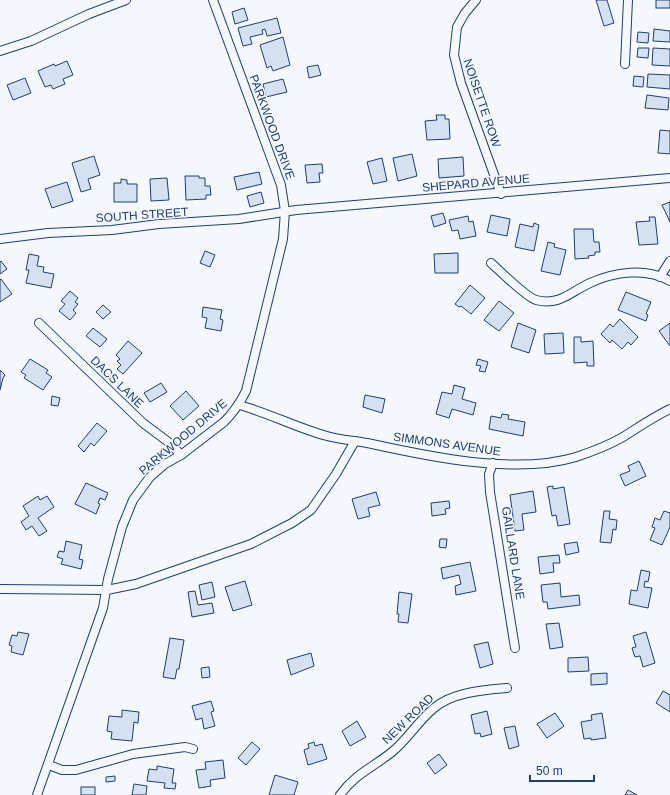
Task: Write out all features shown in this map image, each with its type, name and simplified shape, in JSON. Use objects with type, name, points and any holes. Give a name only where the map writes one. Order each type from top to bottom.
[{"type":"street","points":[[0,51],[31,41],[89,14],[126,0]]},
{"type":"street","name":"PARKWOOD DRIVE","points":[[37,795],[49,765],[103,608],[108,578],[122,527],[133,500],[150,477],[165,464],[181,455],[224,422],[234,413],[239,405],[246,391],[284,239],[285,211],[281,185],[213,0]]},
{"type":"street","name":"NOISETTE ROW","points":[[476,0],[464,14],[457,27],[454,55],[460,84],[501,194]]},
{"type":"street","points":[[625,64],[628,0]]},
{"type":"street","name":"SHEPARD AVENUE","points":[[285,211],[501,194],[526,190],[670,178]]},
{"type":"street","name":"SOUTH STREET","points":[[0,239],[48,233],[112,230],[151,225],[239,219],[285,211]]},
{"type":"street","points":[[660,277],[670,261]]},
{"type":"street","points":[[491,263],[534,300],[550,301],[564,299],[589,284],[607,276],[623,272],[646,273],[670,281]]},
{"type":"street","name":"DACS LANE","points":[[39,323],[138,418],[181,455]]},
{"type":"street","name":"SIMMONS AVENUE","points":[[239,405],[256,409],[327,436],[416,454],[493,463],[542,463],[575,457],[622,438],[650,419],[670,409]]},
{"type":"street","points":[[0,588],[106,590],[136,584],[251,544],[292,523],[311,510],[336,474],[355,441]]},
{"type":"street","name":"GAILLARD LANE","points":[[493,463],[489,474],[490,492],[515,648]]},
{"type":"street","name":"NEW ROAD","points":[[340,795],[359,774],[391,753],[404,741],[427,714],[439,704],[446,700],[483,690],[507,688]]},
{"type":"street","points":[[49,765],[62,770],[76,770],[133,754],[185,747],[193,749]]},
{"type":"building","points":[[596,0],[607,0],[614,23],[604,26]]},
{"type":"building","points":[[656,0],[670,0],[670,8],[656,8]]},
{"type":"building","points":[[244,8],[248,20],[235,24],[232,12]]},
{"type":"building","points":[[277,18],[281,33],[267,36],[265,29],[262,30],[263,34],[250,37],[252,44],[243,46],[238,28]]},
{"type":"building","points":[[654,29],[670,31],[670,42],[653,41]]},
{"type":"building","points":[[638,32],[649,33],[648,43],[637,42]]},
{"type":"building","points":[[283,37],[290,65],[273,71],[271,66],[267,68],[260,45]]},
{"type":"building","points":[[638,48],[649,48],[648,58],[637,57]]},
{"type":"building","points":[[653,48],[670,49],[670,66],[652,65]]},
{"type":"building","points":[[67,61],[73,75],[63,79],[65,84],[53,89],[51,85],[45,87],[38,71],[54,64],[55,66]]},
{"type":"building","points":[[318,65],[321,75],[309,78],[307,67]]},
{"type":"building","points":[[648,74],[670,75],[670,89],[647,87]]},
{"type":"building","points":[[634,76],[644,77],[643,87],[633,86]]},
{"type":"building","points":[[25,78],[31,93],[13,100],[7,85]]},
{"type":"building","points":[[283,79],[287,92],[266,97],[263,84]]},
{"type":"building","points":[[647,95],[669,98],[668,110],[645,108]]},
{"type":"building","points":[[436,115],[445,115],[445,119],[449,119],[450,139],[427,140],[425,121],[437,120]]},
{"type":"building","points":[[660,130],[670,131],[670,154],[658,153]]},
{"type":"building","points":[[412,154],[417,176],[398,181],[393,158]]},
{"type":"building","points":[[94,156],[100,175],[88,179],[91,189],[81,192],[72,163]]},
{"type":"building","points":[[463,157],[464,176],[439,178],[438,159]]},
{"type":"building","points":[[382,158],[387,181],[373,184],[367,162]]},
{"type":"building","points":[[322,164],[323,173],[319,173],[320,182],[307,183],[305,165]]},
{"type":"building","points":[[259,172],[262,184],[237,190],[234,177]]},
{"type":"building","points":[[185,176],[199,176],[199,178],[205,178],[205,186],[210,186],[211,195],[206,195],[206,199],[186,200]]},
{"type":"building","points":[[167,178],[169,200],[151,201],[150,179]]},
{"type":"building","points":[[121,179],[127,180],[127,184],[137,184],[137,202],[114,202],[114,183],[121,183]]},
{"type":"building","points":[[67,182],[73,201],[52,208],[45,189]]},
{"type":"building","points":[[261,192],[264,203],[250,207],[247,196]]},
{"type":"building","points":[[670,202],[670,222],[662,205]]},
{"type":"building","points":[[443,213],[446,223],[434,227],[431,216]]},
{"type":"building","points":[[491,215],[510,219],[507,236],[487,232]]},
{"type":"building","points":[[468,216],[469,222],[473,221],[476,236],[460,239],[458,230],[452,231],[449,220]]},
{"type":"building","points":[[649,217],[655,217],[658,244],[639,245],[636,222],[650,221]]},
{"type":"building","points":[[534,223],[539,225],[534,251],[515,247],[520,224],[533,227]]},
{"type":"building","points":[[574,229],[593,229],[594,242],[599,242],[600,252],[595,252],[595,255],[588,256],[589,258],[575,259]]},
{"type":"building","points":[[548,242],[555,244],[554,247],[566,250],[560,275],[541,271]]},
{"type":"building","points":[[205,251],[215,255],[210,267],[200,263]]},
{"type":"building","points":[[458,253],[458,273],[435,273],[434,254]]},
{"type":"building","points":[[29,254],[39,256],[37,266],[44,267],[43,272],[54,274],[51,288],[26,283],[29,270],[26,270]]},
{"type":"building","points":[[1,261],[7,269],[0,274],[0,262]]},
{"type":"building","points":[[1,279],[12,294],[0,302],[0,280]]},
{"type":"building","points":[[470,285],[485,298],[471,314],[461,306],[459,307],[455,304]]},
{"type":"building","points":[[70,291],[78,298],[75,302],[78,304],[73,310],[76,313],[70,320],[59,311],[65,304],[61,301]]},
{"type":"building","points":[[626,292],[651,302],[646,314],[648,315],[646,321],[618,310]]},
{"type":"building","points":[[499,301],[514,313],[499,331],[484,320]]},
{"type":"building","points":[[103,305],[111,312],[103,319],[96,312]]},
{"type":"building","points":[[203,307],[222,310],[220,319],[223,320],[221,331],[205,328],[207,318],[202,317]]},
{"type":"building","points":[[620,319],[638,337],[631,345],[628,342],[622,349],[612,340],[610,343],[601,334],[610,324],[613,327]]},
{"type":"building","points":[[518,323],[536,330],[529,353],[511,347]]},
{"type":"building","points":[[670,323],[670,346],[659,331]]},
{"type":"building","points":[[93,328],[107,339],[100,347],[86,336]]},
{"type":"building","points":[[563,333],[564,353],[545,354],[544,334]]},
{"type":"building","points":[[574,337],[581,337],[581,342],[593,341],[594,366],[587,366],[587,362],[574,363]]},
{"type":"building","points":[[128,341],[142,353],[123,374],[117,369],[121,365],[117,361],[120,359],[116,355]]},
{"type":"building","points":[[30,359],[48,370],[46,373],[52,377],[43,390],[24,378],[26,375],[21,372]]},
{"type":"building","points":[[478,359],[488,362],[485,372],[479,371],[481,366],[476,365]]},
{"type":"building","points":[[0,370],[5,375],[0,390]]},
{"type":"building","points":[[161,383],[167,392],[150,402],[144,393]]},
{"type":"building","points":[[454,385],[465,388],[462,399],[476,403],[473,415],[452,409],[449,418],[436,414],[442,392],[452,394]]},
{"type":"building","points":[[186,391],[199,406],[183,420],[170,406]]},
{"type":"building","points":[[365,395],[385,399],[382,413],[363,407]]},
{"type":"building","points":[[52,396],[60,398],[58,406],[51,405]]},
{"type":"building","points":[[502,414],[509,415],[508,419],[525,422],[523,436],[489,429],[491,416],[501,418]]},
{"type":"building","points":[[97,423],[107,431],[94,446],[91,443],[84,452],[78,446]]},
{"type":"building","points":[[639,461],[646,476],[625,486],[620,475],[630,471],[628,466]]},
{"type":"building","points":[[86,483],[108,493],[105,500],[100,498],[98,503],[100,504],[96,514],[75,504]]},
{"type":"building","points":[[553,486],[553,489],[564,487],[570,524],[558,526],[556,515],[552,516],[547,487]]},
{"type":"building","points":[[533,491],[536,512],[522,514],[524,530],[515,531],[510,495]]},
{"type":"building","points":[[376,492],[380,505],[368,508],[370,516],[358,519],[352,499]]},
{"type":"building","points":[[38,496],[40,500],[47,496],[54,507],[38,518],[47,531],[39,536],[32,526],[26,530],[21,522],[29,516],[23,506]]},
{"type":"building","points":[[449,501],[450,508],[445,509],[446,514],[432,516],[431,503]]},
{"type":"building","points":[[604,511],[610,511],[609,519],[617,520],[616,530],[613,529],[611,543],[600,542]]},
{"type":"building","points":[[664,511],[670,513],[670,527],[662,545],[650,540],[655,528],[652,527],[655,518],[660,520]]},
{"type":"building","points":[[440,539],[447,539],[446,548],[439,547]]},
{"type":"building","points":[[66,541],[82,545],[79,559],[83,560],[81,569],[61,564],[63,559],[57,557],[59,551],[64,552]]},
{"type":"building","points":[[577,542],[579,552],[566,555],[564,544]]},
{"type":"building","points":[[559,555],[560,563],[553,563],[554,572],[540,574],[538,557]]},
{"type":"building","points":[[470,562],[476,591],[456,595],[455,586],[461,584],[459,575],[443,579],[441,568]]},
{"type":"building","points":[[641,570],[650,572],[648,582],[645,581],[644,587],[652,588],[648,608],[629,604],[631,590],[637,591]]},
{"type":"building","points":[[245,581],[252,605],[233,611],[225,587]]},
{"type":"building","points":[[212,582],[215,597],[202,600],[199,585]]},
{"type":"building","points":[[560,583],[561,597],[579,595],[580,605],[548,609],[547,602],[543,602],[541,585]]},
{"type":"building","points":[[195,591],[198,605],[212,603],[214,613],[192,617],[188,592]]},
{"type":"building","points":[[399,592],[412,594],[408,623],[398,622],[399,614],[397,614]]},
{"type":"building","points":[[559,623],[563,647],[550,649],[546,624]]},
{"type":"building","points":[[18,632],[29,634],[23,655],[11,652],[12,646],[9,645],[12,635],[17,636]]},
{"type":"building","points":[[646,632],[655,663],[643,667],[640,656],[635,657],[632,648],[636,647],[633,636]]},
{"type":"building","points":[[170,638],[184,640],[179,669],[177,669],[175,679],[163,677]]},
{"type":"building","points":[[488,642],[493,664],[480,668],[474,645]]},
{"type":"building","points":[[311,653],[314,666],[291,675],[287,660]]},
{"type":"building","points":[[588,657],[589,671],[568,672],[568,658]]},
{"type":"building","points":[[209,667],[210,677],[202,678],[201,668]]},
{"type":"building","points":[[607,673],[607,684],[591,685],[591,674]]},
{"type":"building","points":[[663,691],[670,695],[670,712],[656,703]]},
{"type":"building","points":[[211,701],[214,711],[211,712],[215,726],[204,729],[202,718],[196,720],[192,706]]},
{"type":"building","points":[[122,710],[139,712],[138,723],[134,722],[132,741],[111,739],[112,732],[107,731],[109,716],[122,717]]},
{"type":"building","points":[[487,711],[492,734],[481,737],[480,733],[475,734],[471,715]]},
{"type":"building","points":[[555,713],[564,726],[547,738],[537,724]]},
{"type":"building","points":[[602,713],[606,738],[591,740],[591,738],[584,739],[581,722],[592,720],[591,715]]},
{"type":"building","points":[[357,721],[366,737],[350,746],[342,731]]},
{"type":"building","points":[[515,726],[519,746],[509,749],[504,728]]},
{"type":"building","points":[[252,742],[260,749],[246,765],[238,758]]},
{"type":"building","points":[[314,742],[315,746],[322,744],[327,759],[308,765],[304,750],[309,748],[308,744]]},
{"type":"building","points":[[439,754],[447,765],[435,774],[427,763]]},
{"type":"building","points":[[223,760],[225,778],[210,780],[211,786],[199,788],[196,770],[206,769],[205,762]]},
{"type":"building","points":[[157,766],[174,769],[172,783],[176,783],[175,789],[164,788],[165,783],[147,781],[149,769],[157,770]]},
{"type":"building","points":[[275,775],[298,782],[294,795],[269,795]]},
{"type":"building","points":[[115,776],[115,781],[106,782],[106,777]]},
{"type":"building","points":[[134,784],[147,786],[146,795],[132,795]]},
{"type":"building","points":[[81,787],[95,787],[95,795],[81,795]]},
{"type":"building","points":[[628,790],[637,795],[625,795]]}]
